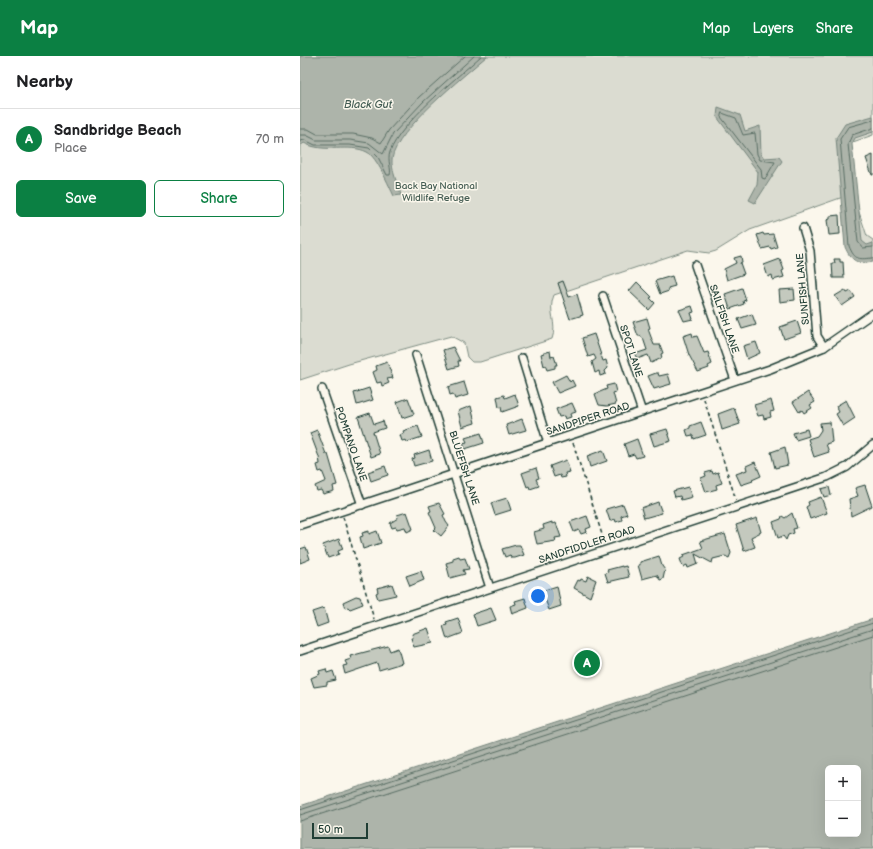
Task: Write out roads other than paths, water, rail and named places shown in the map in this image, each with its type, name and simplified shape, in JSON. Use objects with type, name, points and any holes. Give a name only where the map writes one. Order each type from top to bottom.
[{"type":"street","name":"SUNFISH LANE","points":[[803,228],[810,251],[817,336],[824,347]]},
{"type":"street","name":"SAILFISH LANE","points":[[695,265],[734,380]]},
{"type":"street","name":"SPOT LANE","points":[[603,296],[642,412]]},
{"type":"street","name":"SANDPIPER ROAD","points":[[300,525],[770,369],[824,347],[873,313]]},
{"type":"street","name":"BLUEFISH LANE","points":[[416,355],[490,588]]},
{"type":"street","points":[[522,358],[548,442]]},
{"type":"street","name":"POMPANO LANE","points":[[322,389],[362,505]]},
{"type":"street","name":"SANDFIDDLER ROAD","points":[[300,651],[838,472],[856,461],[873,445]]},
{"type":"water","name":"Black Gut","points":[[300,56],[487,56],[432,104],[405,133],[396,147],[392,159],[394,173],[401,195],[394,196],[379,165],[367,152],[353,148],[320,148],[304,143],[300,146]]},
{"type":"water","points":[[718,107],[740,115],[745,131],[760,126],[761,154],[764,158],[779,157],[782,161],[755,203],[749,200],[757,185],[758,172],[717,117]]},
{"type":"water","points":[[873,116],[873,132],[855,138],[852,144],[862,241],[867,245],[873,243],[873,262],[863,263],[853,259],[845,247],[836,138],[845,124]]},
{"type":"water","points":[[873,619],[873,849],[300,849],[300,806]]},
{"type":"place","name":"Sandbridge Beach","points":[[587,663]]},
{"type":"park label","name":"Back Bay National Wildlife Refuge","points":[[436,192]]}]
